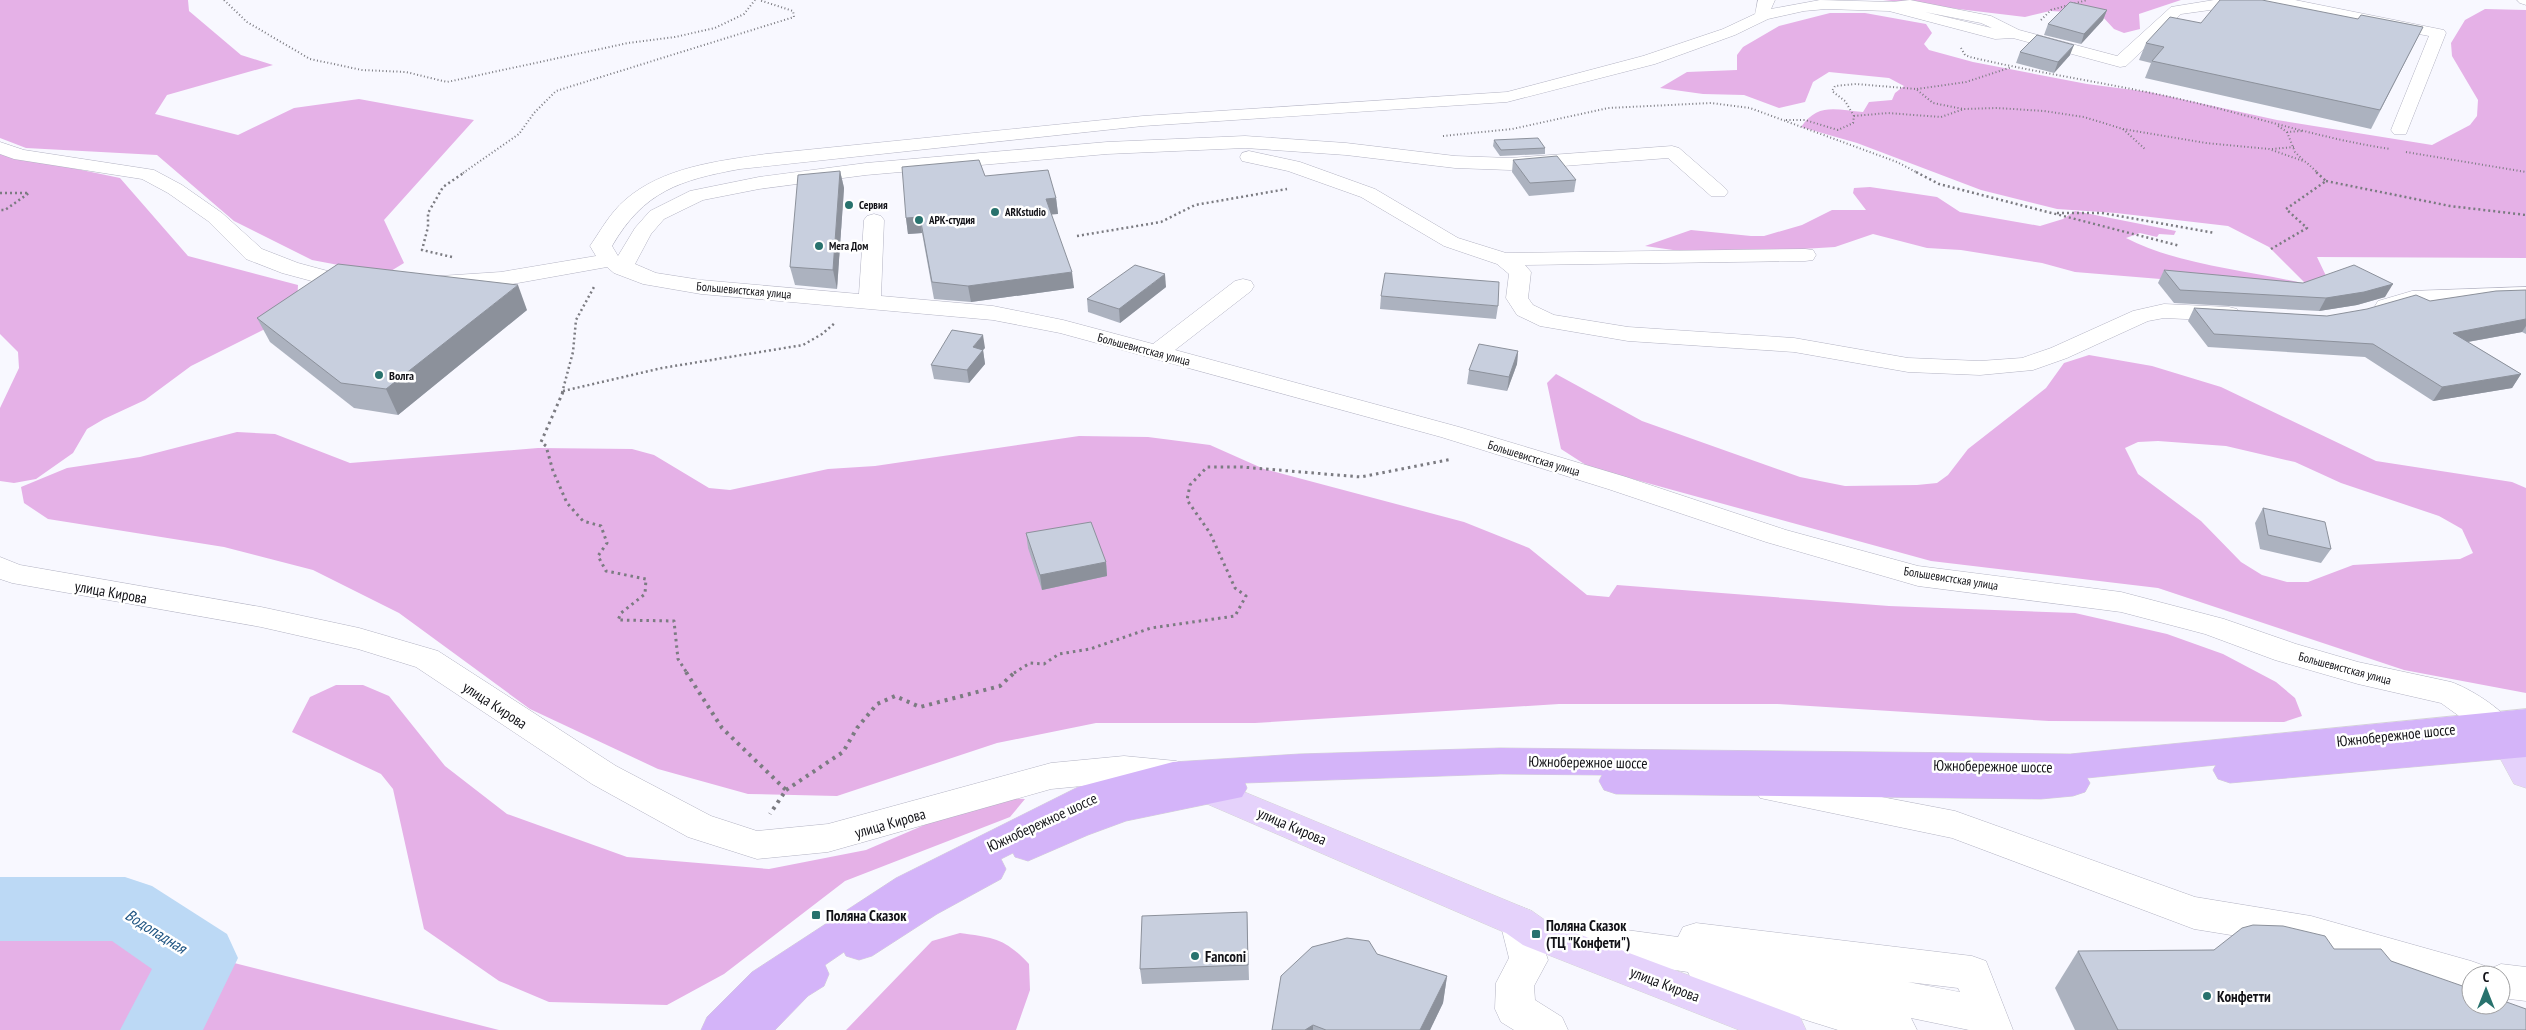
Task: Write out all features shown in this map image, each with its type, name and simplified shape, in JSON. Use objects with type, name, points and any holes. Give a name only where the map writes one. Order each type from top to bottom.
[{"type":"highway","name":"Южнобережное шоссе","points":[[721,1030],[766,984],[909,889],[1090,797],[1174,775],[1500,761],[2070,767],[2517,743]]},
{"type":"highway","name":"Южнобережное шоссе","points":[[748,1030],[794,984],[924,903],[1034,844],[1113,811],[1208,790],[1261,785],[1480,778],[2041,786],[2517,743]]},
{"type":"main road","name":"улица Кирова","points":[[1174,775],[1527,928],[1786,1030]]},
{"type":"street","points":[[1892,7],[1900,11],[1995,34],[2013,33],[2120,62],[2176,10],[2246,0]]},
{"type":"street","points":[[2272,0],[2438,33],[2400,130]]},
{"type":"street","points":[[616,264],[601,246],[610,227],[633,201],[667,181],[713,168],[766,160],[1143,121],[1454,102],[1506,96],[1648,60],[1729,32],[1765,8],[1826,4],[1892,7],[1910,5],[1977,17],[2004,27],[2013,33]]},
{"type":"street","points":[[425,283],[501,279],[616,264],[657,215],[697,194],[759,183],[866,169],[1107,148],[1245,142],[1346,149],[1455,162],[1510,164],[1672,152],[1718,192]]},
{"type":"street","points":[[1191,144],[1294,166],[1331,179],[1368,193],[1412,221],[1452,242],[1505,259],[1805,255]]},
{"type":"street","points":[[0,148],[21,155],[147,174],[175,189],[215,216],[254,254],[290,268],[334,280],[379,282]]},
{"type":"street","points":[[870,301],[874,220]]},
{"type":"street","points":[[1505,259],[1520,272],[1517,298],[1525,310],[1548,320],[1628,334],[1794,345],[1908,365],[1980,368],[2025,365],[2059,353],[2141,316],[2164,311],[2252,315]]},
{"type":"street","name":"Большевистская улица","points":[[616,264],[651,279],[701,287],[993,313],[1062,327],[1494,446],[1617,483],[1776,536],[1918,576],[2122,602],[2213,626],[2286,652],[2358,674],[2451,694],[2517,743]]},
{"type":"street","points":[[1156,353],[1244,286]]},
{"type":"street","points":[[2368,310],[2412,298],[2526,294]]},
{"type":"street","name":"улица Кирова","points":[[0,567],[11,574],[260,618],[359,640],[426,660],[603,776],[699,828],[757,847],[828,840],[1051,777],[1124,770],[1174,775]]},
{"type":"street","name":"улица Кирова","points":[[0,567],[12,573],[261,617],[359,639],[427,659],[604,775],[700,827],[757,845],[828,838],[1051,776],[1124,769],[1174,775]]},
{"type":"street","points":[[1743,783],[1956,824],[2194,913],[2311,932],[2461,975]]},
{"type":"street","points":[[1548,1030],[1515,1008],[1515,983],[1529,960],[1527,928],[1702,957]]},
{"type":"street","points":[[1897,1030],[1708,973],[1696,939],[1972,973],[1991,1023]]},
{"type":"street","points":[[2511,982],[2526,984]]},
{"type":"path","points":[[224,0],[247,22],[284,41],[310,59],[362,70],[406,72],[447,82],[628,43],[675,37],[715,28],[744,14],[755,0]]},
{"type":"path","points":[[453,257],[437,256],[422,250],[428,227],[428,213],[443,187],[519,134],[534,113],[556,91],[794,17],[793,11],[759,0]]},
{"type":"path","points":[[2051,10],[2087,0]]},
{"type":"path","points":[[1962,26],[1950,44],[1961,49],[1965,55],[1970,57],[2042,74],[2175,98],[2309,131],[2339,141],[2392,150]]},
{"type":"path","points":[[1784,120],[1796,117],[1806,118],[1826,128],[1846,130],[1854,123],[1854,116],[1845,101],[1832,91],[1835,86],[1856,84],[1916,89],[1938,88],[1990,77],[2013,66]]},
{"type":"path","points":[[1916,89],[1933,103],[1964,109],[1997,108],[2044,111],[2084,117],[2123,129],[2206,143],[2269,149],[2294,147]]},
{"type":"path","points":[[1438,137],[1512,129],[1608,108],[1711,103],[1750,108],[1897,162],[1939,184],[2180,246]]},
{"type":"path","points":[[1854,116],[1888,113],[1941,117],[1964,109]]},
{"type":"path","points":[[2275,124],[2287,132],[2295,152],[2326,181],[2450,206],[2526,214]]},
{"type":"path","points":[[2123,129],[2146,150]]},
{"type":"path","points":[[2287,132],[2309,131]]},
{"type":"path","points":[[2269,149],[2306,162]]},
{"type":"path","points":[[2401,151],[2526,172]]},
{"type":"path","points":[[1078,236],[1161,222],[1195,205],[1310,186],[1331,179]]},
{"type":"path","points":[[2272,249],[2307,228],[2286,209],[2293,200],[2320,187],[2326,181]]},
{"type":"path","points":[[0,193],[29,193],[5,210],[0,210]]},
{"type":"path","points":[[2052,213],[2102,213],[2215,233]]},
{"type":"path","points":[[616,264],[576,320],[573,352],[563,391],[541,442],[546,446],[553,471],[567,503],[583,521],[601,526],[607,543],[598,556],[606,571],[616,575],[634,573],[646,580],[645,594],[621,613],[618,620],[674,621],[678,659],[722,728],[786,790]]},
{"type":"path","points":[[563,391],[662,368],[803,345],[870,301]]},
{"type":"path","points":[[757,845],[763,825],[786,790],[842,752],[857,728],[877,704],[895,696],[920,707],[1000,686],[1015,672],[1030,663],[1044,664],[1050,657],[1064,652],[1088,650],[1114,639],[1152,628],[1235,616],[1246,596],[1235,588],[1210,533],[1186,500],[1190,485],[1207,467],[1361,477],[1409,469],[1494,446]]},
{"type":"shaded area","points":[[0,0],[188,0],[189,11],[241,55],[273,65],[167,95],[155,114],[238,135],[294,108],[359,99],[474,120],[384,220],[404,263],[386,274],[312,260],[234,221],[157,155],[26,148],[0,138]]},
{"type":"shaded area","points":[[1883,0],[2181,0],[2139,14],[2140,29],[2124,33],[2114,29],[2102,16],[2088,13],[2050,11],[2025,17]]},
{"type":"shaded area","points":[[2485,9],[2526,10],[2526,258],[2317,257],[2328,280],[2308,286],[2269,247],[2228,226],[2116,213],[2057,209],[1981,190],[1857,143],[1801,127],[1807,119],[1821,111],[1836,109],[1863,112],[1869,102],[1892,100],[1895,93],[1904,86],[1889,78],[1829,72],[1813,82],[1805,102],[1779,108],[1744,95],[1703,94],[1660,88],[1687,72],[1737,70],[1737,55],[1743,47],[1779,26],[1830,13],[1865,13],[1926,24],[1932,33],[1924,44],[1929,50],[1973,62],[2087,84],[2149,92],[2277,120],[2432,145],[2470,125],[2477,116],[2478,100],[2452,56],[2451,43],[2465,20]]},
{"type":"shaded area","points":[[0,153],[120,178],[188,256],[298,285],[297,303],[281,321],[191,366],[145,400],[87,429],[73,453],[36,479],[14,483],[0,481],[0,408],[19,368],[18,352],[0,334]]},
{"type":"shaded area","points":[[1870,187],[1937,197],[1960,212],[2040,226],[2063,219],[2075,211],[2176,231],[2174,235],[2159,234],[2157,237],[2140,233],[2126,238],[2145,247],[2188,260],[2298,282],[2289,288],[2258,287],[2075,272],[2042,263],[1961,250],[1927,248],[1873,234],[1835,247],[1752,252],[1687,252],[1645,246],[1691,230],[1764,236],[1802,225],[1832,210],[1866,210],[1853,193],[1854,188]]},
{"type":"shaded area","points":[[2089,355],[2152,366],[2221,387],[2376,461],[2512,482],[2526,488],[2526,693],[2404,670],[2158,588],[1931,561],[1589,467],[1561,449],[1547,383],[1556,374],[1642,421],[1800,477],[1845,486],[1917,485],[1937,483],[1948,475],[1968,449],[2046,388],[2064,363]],"holes":[[[2158,441],[2226,446],[2295,462],[2341,483],[2439,516],[2462,529],[2473,553],[2460,559],[2353,565],[2308,582],[2287,582],[2262,575],[2241,562],[2201,521],[2138,474],[2125,448],[2138,442]]]},
{"type":"shaded area","points":[[237,432],[275,434],[350,463],[538,448],[632,449],[654,455],[709,488],[730,490],[828,469],[875,466],[1079,436],[1148,437],[1210,445],[1264,469],[1464,522],[1529,548],[1587,595],[1609,597],[1617,585],[1889,606],[2075,613],[2167,634],[2223,654],[2276,682],[2295,698],[2302,716],[2284,722],[2049,721],[1778,704],[1559,704],[1255,723],[1096,723],[997,743],[837,796],[748,794],[658,769],[530,709],[399,613],[313,570],[224,547],[48,519],[24,503],[21,487],[67,468],[140,457]]},
{"type":"shaded area","points":[[336,685],[363,685],[389,696],[445,766],[507,814],[627,857],[769,869],[866,850],[971,805],[1006,798],[1025,799],[1010,817],[845,881],[724,974],[667,1005],[549,1002],[499,981],[424,929],[393,789],[381,774],[292,732],[310,697]]},
{"type":"shaded area","points":[[0,897],[28,911],[499,1030],[0,1030]]},
{"type":"shaded area","points":[[960,933],[991,938],[1005,944],[1029,964],[1030,990],[1016,1030],[846,1030],[932,941]]},
{"type":"building","points":[[2220,0],[2262,0],[2358,19],[2361,15],[2423,27],[2380,110],[2152,61],[2164,47],[2146,43],[2170,17],[2201,23]]},
{"type":"building","points":[[2070,2],[2107,10],[2084,34],[2048,24]]},
{"type":"building","points":[[2037,35],[2074,45],[2058,62],[2020,52]]},
{"type":"building","points":[[1538,138],[1545,148],[1501,150],[1494,140]]},
{"type":"building","points":[[1557,156],[1576,180],[1530,183],[1513,160]]},
{"type":"building","points":[[979,160],[985,176],[1048,170],[1056,198],[1046,199],[1072,272],[968,286],[932,282],[920,217],[906,218],[902,167]]},
{"type":"building","points":[[840,171],[833,270],[790,267],[798,175]]},
{"type":"building","name":"Волга","points":[[338,264],[518,285],[386,389],[341,383],[257,318]]},
{"type":"building","points":[[1135,265],[1165,274],[1119,309],[1087,299]]},
{"type":"building","points":[[2354,265],[2393,284],[2364,292],[2326,298],[2180,290],[2164,270],[2303,283]]},
{"type":"building","points":[[1385,273],[1499,282],[1498,306],[1381,296]]},
{"type":"building","points":[[2526,290],[2526,319],[2453,333],[2521,374],[2442,387],[2373,344],[2214,334],[2194,308],[2327,316],[2367,309],[2416,295],[2430,301],[2496,291]]},
{"type":"building","points":[[952,330],[983,335],[973,347],[983,350],[967,370],[931,365]]},
{"type":"building","points":[[1479,344],[1518,351],[1509,377],[1469,370]]},
{"type":"building","points":[[2263,508],[2325,522],[2331,549],[2268,535]]},
{"type":"building","points":[[1091,522],[1106,562],[1040,575],[1026,533]]},
{"type":"building","name":"Fanconi","points":[[1247,912],[1248,965],[1140,969],[1142,916]]},
{"type":"building","points":[[2253,925],[2283,926],[2325,936],[2334,949],[2381,949],[2391,961],[2461,986],[2461,1015],[2511,1015],[2511,1004],[2526,1009],[2526,1030],[2118,1030],[2078,951],[2214,950],[2242,928]]},
{"type":"building","points":[[1347,938],[1369,941],[1377,954],[1447,976],[1420,1030],[1326,1030],[1313,1025],[1305,1030],[1272,1030],[1281,976],[1312,947]]},
{"type":"waterway","name":"Водопадная","points":[[0,909],[125,909],[199,958],[161,1030]]},
{"type":"place","name":"Сервия","points":[[849,205]]},
{"type":"place","name":"ARKstudio","points":[[995,212]]},
{"type":"place","name":"АРК-студия","points":[[919,220]]},
{"type":"place","name":"Мега Дом","points":[[819,246]]},
{"type":"place","name":"Волга","points":[[379,375]]},
{"type":"place","name":"Поляна Сказок","points":[[816,915]]},
{"type":"place","name":"Поляна Сказок (ТЦ \"Конфети\")","points":[[1536,934]]},
{"type":"place","name":"Fanconi","points":[[1195,956]]},
{"type":"place","name":"Конфетти","points":[[2207,996]]}]
